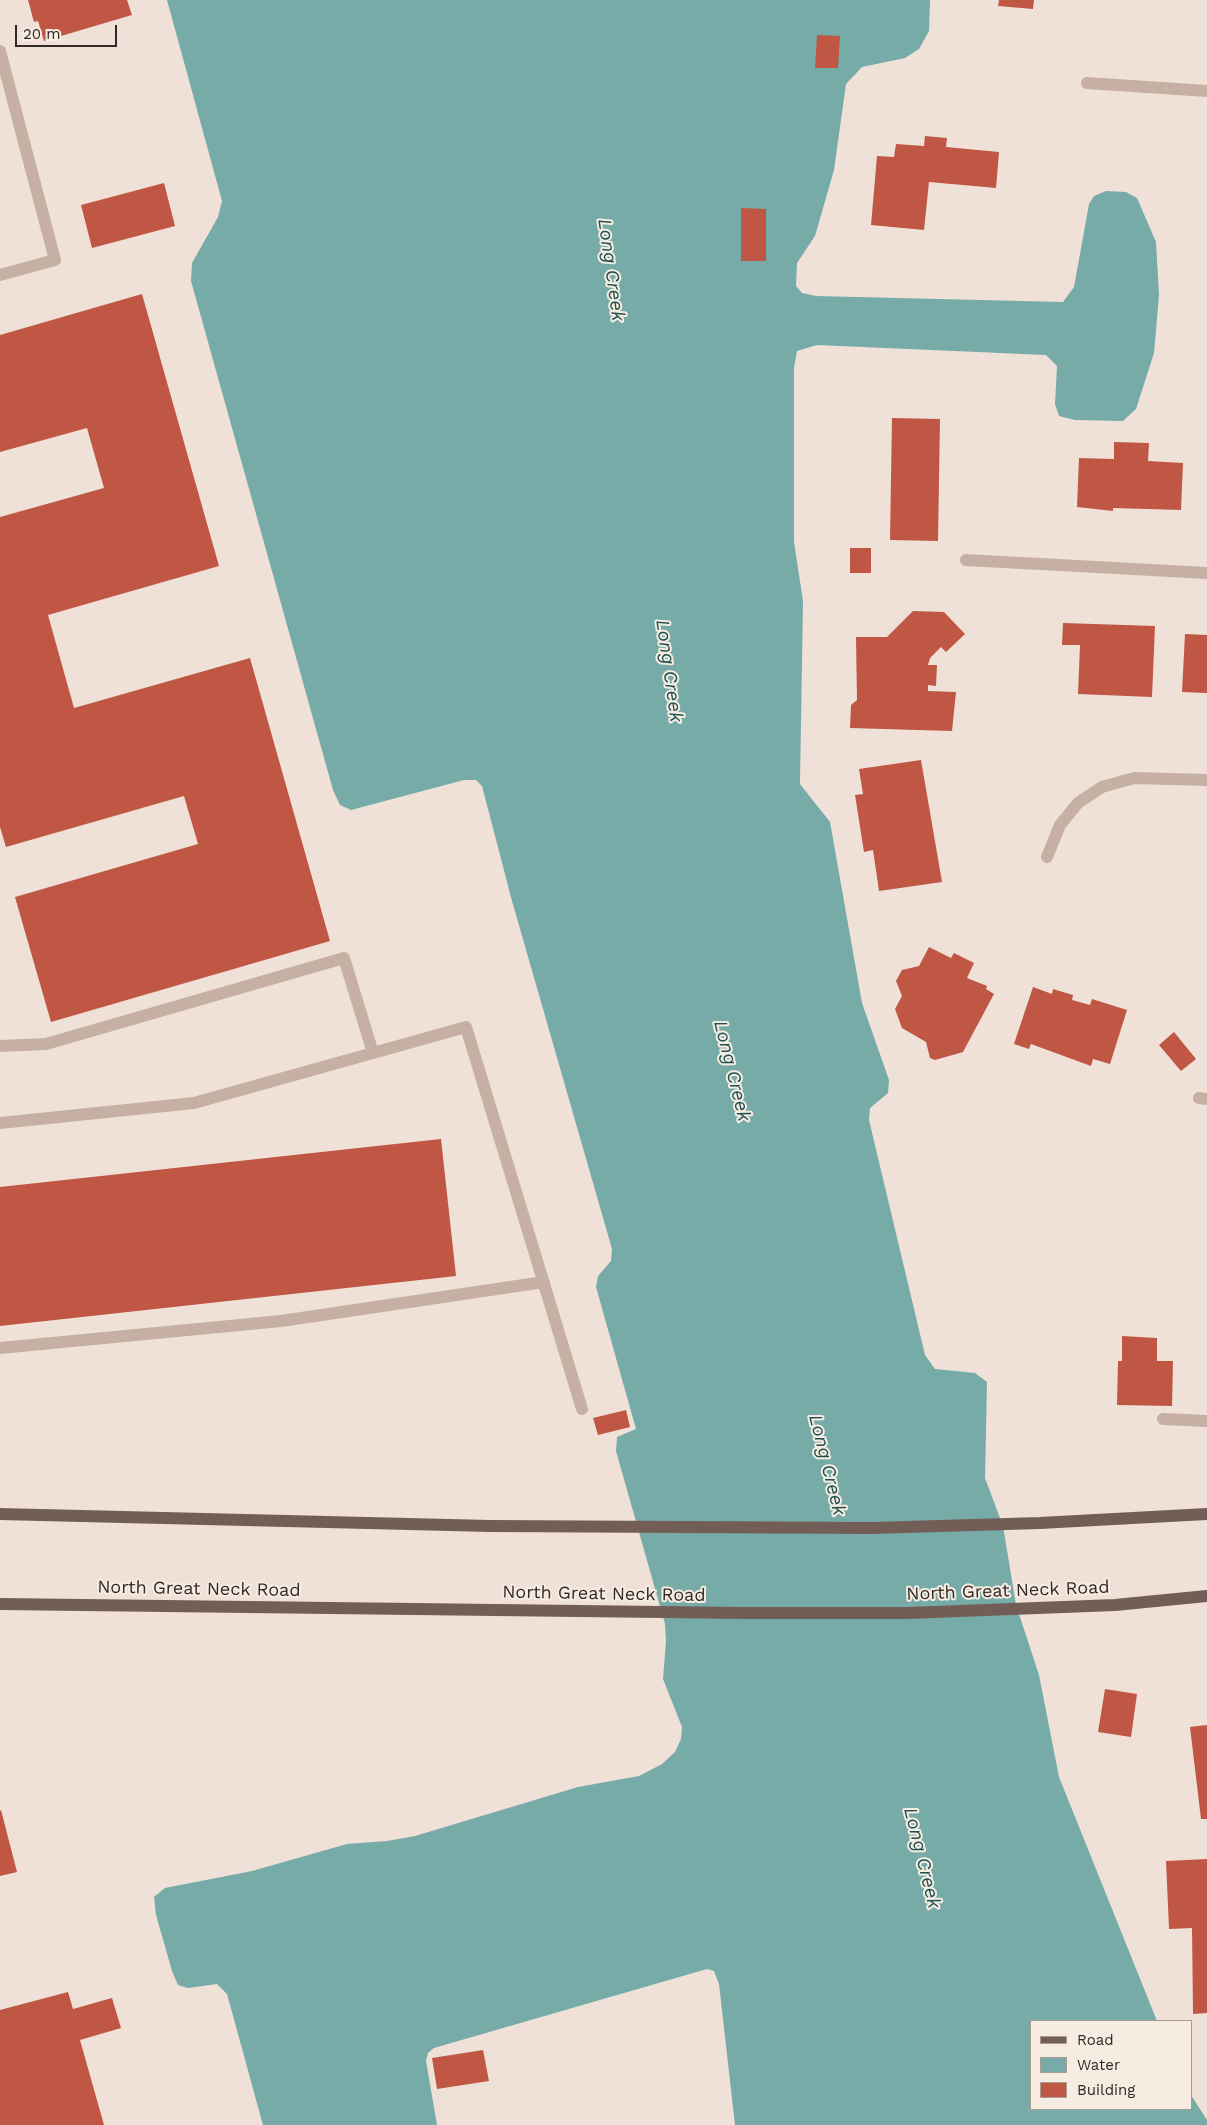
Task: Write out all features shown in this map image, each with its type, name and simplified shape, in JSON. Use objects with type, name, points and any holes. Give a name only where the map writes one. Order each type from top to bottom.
[{"type":"main road","points":[[0,1514],[523,1527],[872,1528],[1040,1523],[1207,1514]]},
{"type":"main road","name":"North Great Neck Road","points":[[0,1604],[908,1613],[1115,1605],[1207,1596]]},
{"type":"street","points":[[0,52],[55,260],[0,275]]},
{"type":"street","points":[[1087,83],[1207,91]]},
{"type":"street","points":[[966,560],[1207,572]]},
{"type":"street","points":[[1047,857],[1060,825],[1078,803],[1102,787],[1134,778],[1207,780]]},
{"type":"street","points":[[0,1046],[46,1044],[344,958],[373,1053]]},
{"type":"street","points":[[0,1123],[194,1103],[466,1027],[582,1409]]},
{"type":"street","points":[[0,1348],[280,1321],[544,1282]]},
{"type":"street","points":[[1163,1419],[1207,1420]]},
{"type":"water","name":"Long Creek","points":[[167,0],[930,0],[929,31],[919,49],[905,58],[862,67],[846,84],[834,170],[815,236],[797,263],[796,286],[802,293],[816,296],[1063,302],[1074,287],[1089,204],[1094,196],[1106,191],[1126,192],[1137,198],[1156,242],[1159,295],[1154,353],[1136,409],[1123,421],[1075,420],[1059,416],[1055,404],[1057,366],[1046,355],[817,345],[797,351],[794,368],[794,542],[803,601],[800,784],[830,822],[862,1003],[889,1080],[888,1093],[870,1108],[869,1120],[925,1355],[935,1369],[975,1373],[987,1382],[985,1478],[1003,1526],[1016,1605],[1039,1675],[1059,1777],[1157,2020],[1030,2020],[1030,2110],[1192,2110],[1192,2097],[1207,2120],[1207,2125],[735,2125],[719,1984],[714,1971],[707,1969],[434,2048],[428,2053],[426,2061],[437,2125],[263,2125],[227,1994],[217,1984],[188,1988],[178,1985],[172,1971],[156,1915],[154,1897],[165,1888],[252,1871],[347,1844],[387,1841],[415,1836],[578,1787],[639,1776],[662,1764],[675,1752],[681,1739],[682,1727],[663,1679],[666,1641],[665,1624],[616,1451],[617,1437],[636,1429],[596,1287],[598,1276],[611,1261],[612,1249],[512,901],[482,786],[476,780],[464,780],[351,810],[340,805],[333,790],[191,281],[192,263],[218,217],[222,201]]},
{"type":"building","points":[[28,0],[127,0],[132,15],[44,41],[38,21],[34,22]]},
{"type":"building","points":[[999,0],[1034,0],[1033,9],[998,6]]},
{"type":"building","points":[[817,35],[840,36],[838,68],[815,68]]},
{"type":"building","points":[[925,136],[947,138],[946,147],[999,152],[996,188],[929,182],[924,230],[871,225],[877,156],[894,157],[896,144],[924,146]]},
{"type":"building","points":[[164,183],[175,226],[92,248],[81,205]]},
{"type":"building","points":[[741,208],[766,209],[766,261],[741,261]]},
{"type":"building","points":[[142,294],[219,566],[48,615],[74,708],[250,658],[330,941],[51,1022],[15,897],[198,844],[184,796],[6,847],[0,827],[0,517],[104,488],[87,428],[0,452],[0,335]]},
{"type":"building","points":[[892,418],[940,419],[938,541],[890,540]]},
{"type":"building","points":[[1114,442],[1149,443],[1148,461],[1183,463],[1181,510],[1113,508],[1113,511],[1077,507],[1079,458],[1114,459]]},
{"type":"building","points":[[850,548],[871,548],[871,573],[850,573]]},
{"type":"building","points":[[913,611],[944,612],[965,634],[946,652],[941,647],[930,658],[928,665],[937,665],[936,686],[928,685],[928,691],[956,692],[952,731],[850,728],[851,705],[857,700],[856,637],[887,637]]},
{"type":"building","points":[[1063,623],[1155,626],[1152,697],[1078,694],[1080,645],[1062,645]]},
{"type":"building","points":[[1185,634],[1207,635],[1207,693],[1182,692]]},
{"type":"building","points":[[921,760],[942,882],[879,891],[873,850],[864,852],[855,795],[863,794],[859,769]]},
{"type":"building","points":[[929,947],[951,958],[954,953],[974,963],[967,978],[987,986],[986,989],[994,994],[963,1052],[935,1060],[930,1058],[926,1042],[902,1028],[895,1009],[902,996],[896,981],[902,970],[919,966]]},
{"type":"building","points":[[1033,987],[1052,994],[1053,989],[1073,995],[1072,1000],[1090,1005],[1092,999],[1127,1010],[1110,1064],[1093,1059],[1091,1066],[1031,1044],[1029,1049],[1014,1044]]},
{"type":"building","points":[[1174,1032],[1196,1059],[1181,1071],[1159,1045]]},
{"type":"building","points":[[441,1139],[456,1276],[0,1326],[0,1187]]},
{"type":"building","points":[[1122,1336],[1157,1338],[1157,1361],[1173,1361],[1172,1406],[1117,1405],[1118,1361],[1122,1361]]},
{"type":"building","points":[[626,1410],[630,1427],[598,1435],[593,1418]]},
{"type":"building","points":[[1105,1689],[1137,1694],[1131,1737],[1098,1732]]},
{"type":"building","points":[[1207,1725],[1207,1819],[1201,1819],[1190,1727]]},
{"type":"building","points":[[0,1811],[17,1872],[0,1876]]},
{"type":"building","points":[[1207,1859],[1207,2013],[1193,2014],[1192,1928],[1169,1929],[1166,1861]]},
{"type":"building","points":[[68,1992],[73,2009],[112,1998],[121,2028],[80,2040],[104,2125],[0,2125],[0,2010]]},
{"type":"building","points":[[483,2050],[489,2081],[437,2089],[432,2058]]}]
